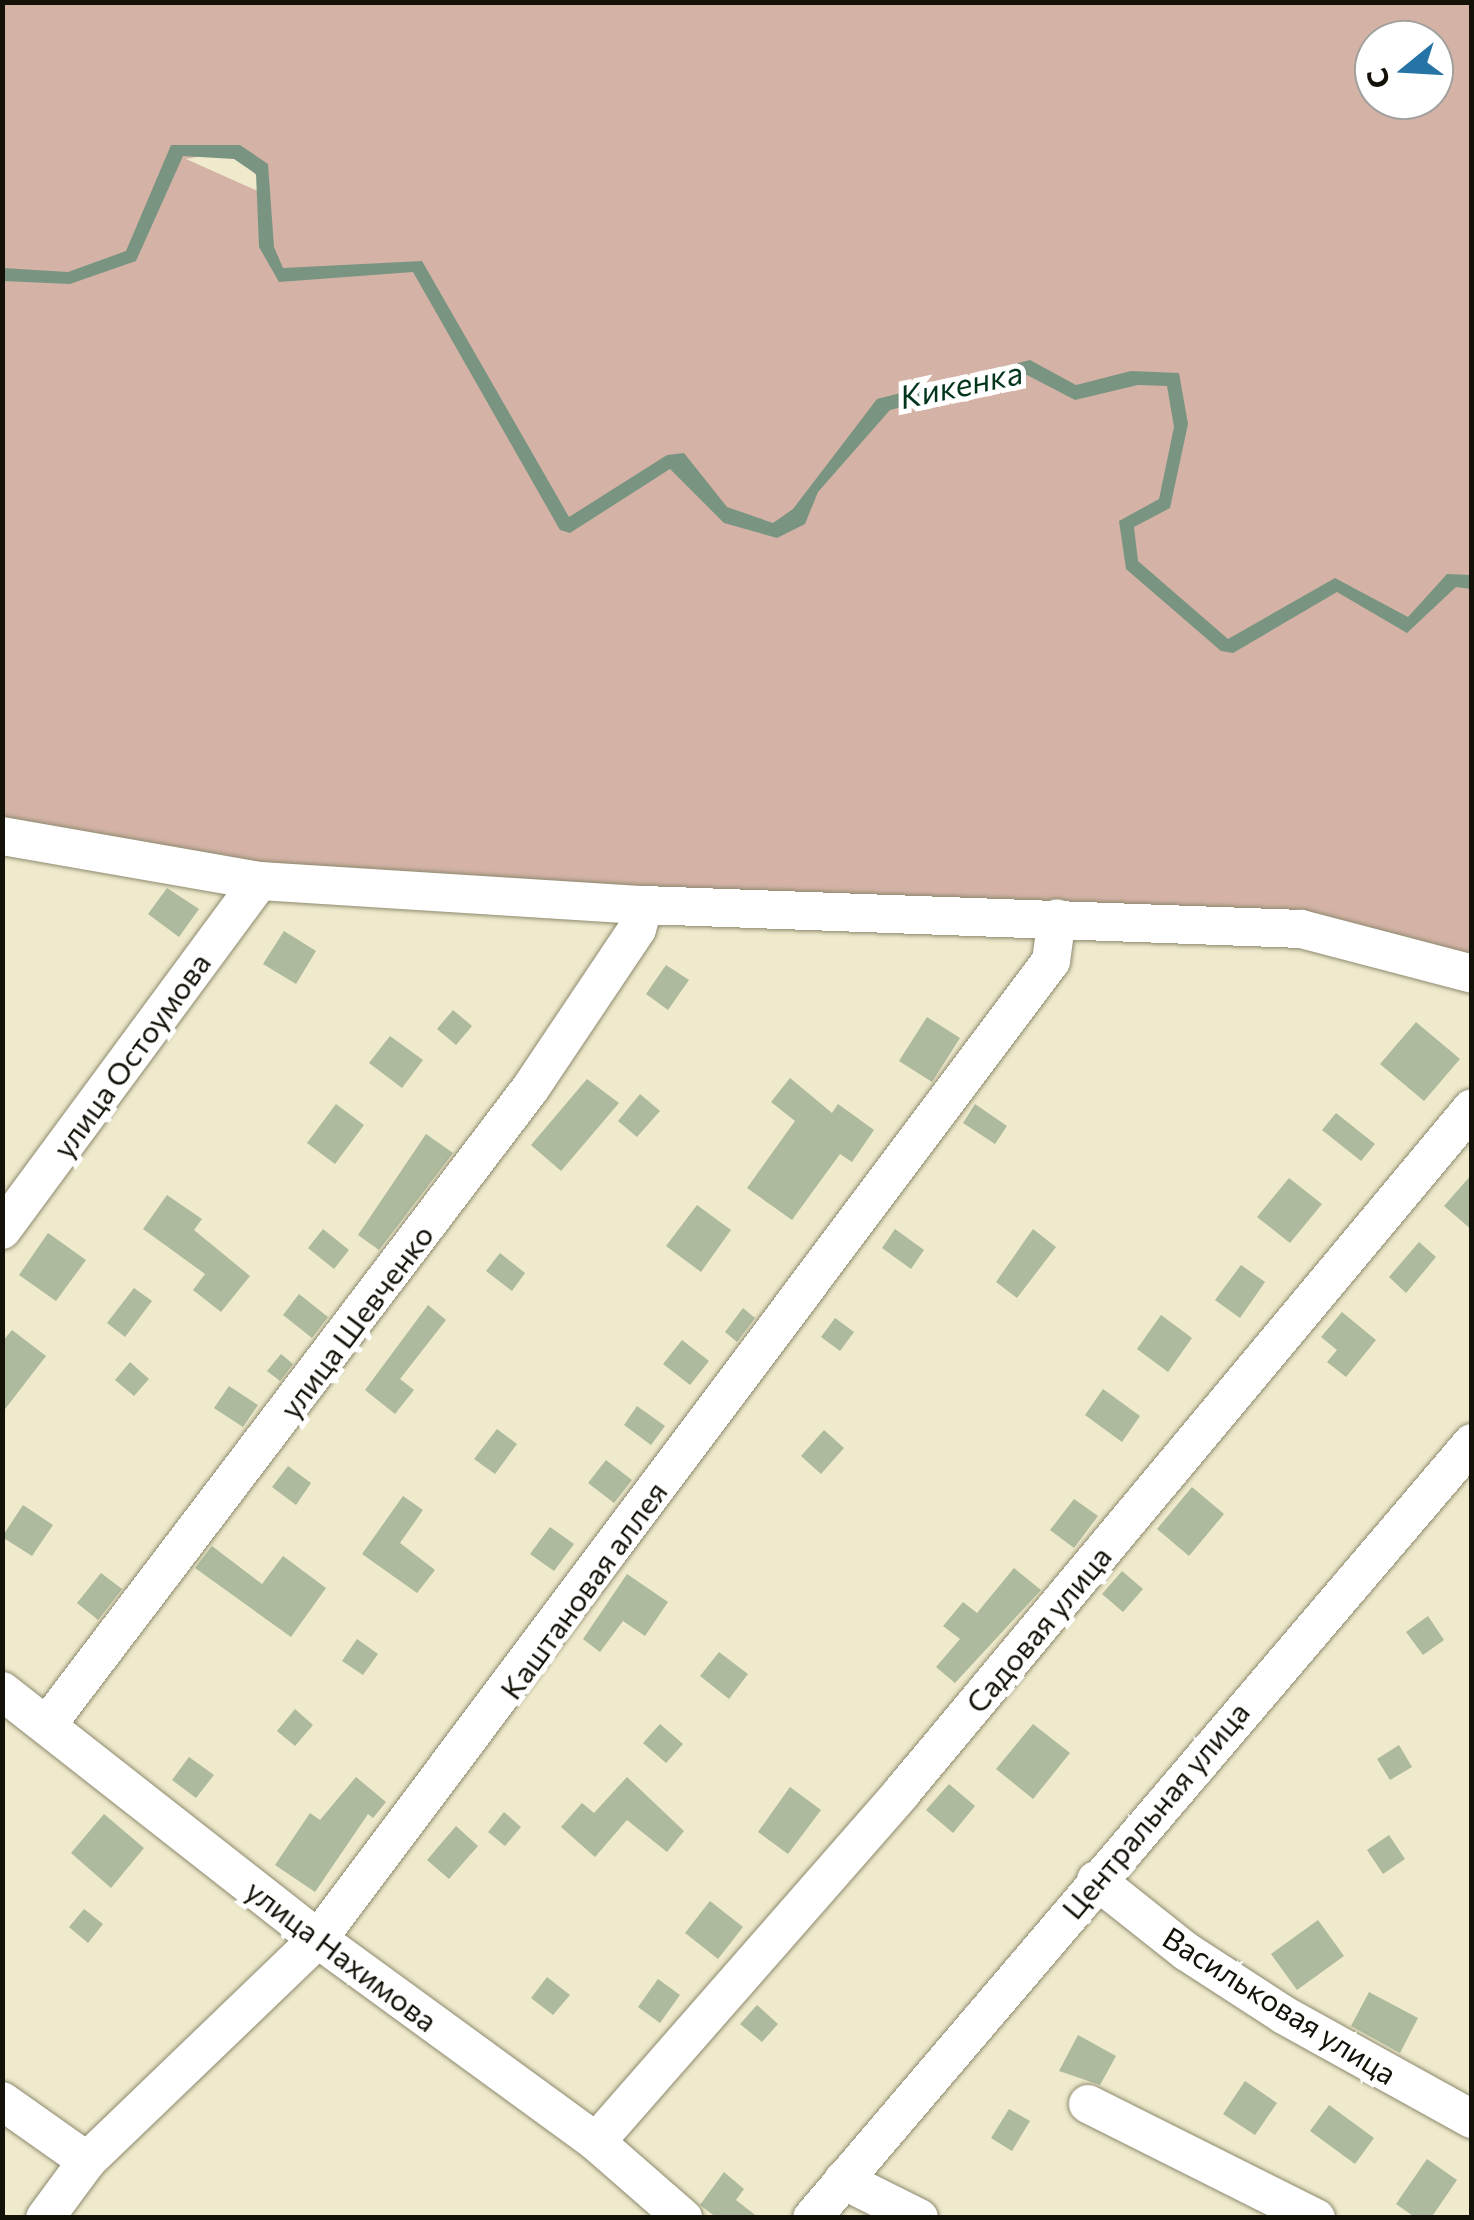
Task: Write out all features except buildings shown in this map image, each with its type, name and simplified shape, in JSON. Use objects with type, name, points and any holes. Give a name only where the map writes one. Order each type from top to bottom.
[{"type":"street","points":[[2,836],[259,881],[644,905],[1301,928],[1472,974]]},
{"type":"street","name":"улица Остоумова","points":[[2,1230],[259,881]]},
{"type":"street","name":"улица Шевченко","points":[[47,1725],[530,1089],[638,930],[644,905]]},
{"type":"street","name":"Каштановая аллея","points":[[45,2218],[87,2161],[318,1939],[1051,960],[1057,918]]},
{"type":"street","name":"Садовая улица","points":[[596,2142],[914,1777],[1472,1108]]},
{"type":"street","name":"Центральная улица","points":[[812,2218],[1472,1443]]},
{"type":"street","name":"улица Нахимова","points":[[2,1691],[318,1939],[596,2142],[683,2218]]},
{"type":"street","name":"Васильковая улица","points":[[1096,1880],[1187,1952],[1268,2004],[1472,2120]]},
{"type":"street","points":[[2,2101],[87,2161]]},
{"type":"street","points":[[1088,2104],[1316,2218]]},
{"type":"street","points":[[843,2180],[919,2218]]},
{"type":"shaded area","points":[[2,3],[1471,3],[1471,965],[1303,920],[261,872],[3,824]],"holes":[[[217,153],[237,156],[258,177],[260,192],[186,159]]]},
{"type":"water","name":"Кикенка","points":[[171,145],[240,145],[268,164],[274,247],[283,268],[422,261],[569,517],[667,455],[684,453],[727,507],[773,523],[793,509],[877,399],[1030,360],[1076,385],[1131,371],[1179,373],[1188,424],[1170,508],[1134,527],[1138,561],[1228,639],[1335,578],[1408,617],[1447,574],[1471,575],[1471,589],[1456,587],[1407,633],[1337,592],[1233,653],[1221,651],[1126,569],[1119,521],[1159,499],[1174,427],[1167,386],[1138,385],[1075,400],[1027,375],[890,410],[818,492],[805,524],[777,538],[724,523],[670,469],[570,533],[560,530],[413,272],[279,282],[259,247],[256,174],[234,159],[183,156],[136,261],[70,284],[3,281],[3,268],[68,272],[126,251]]}]
